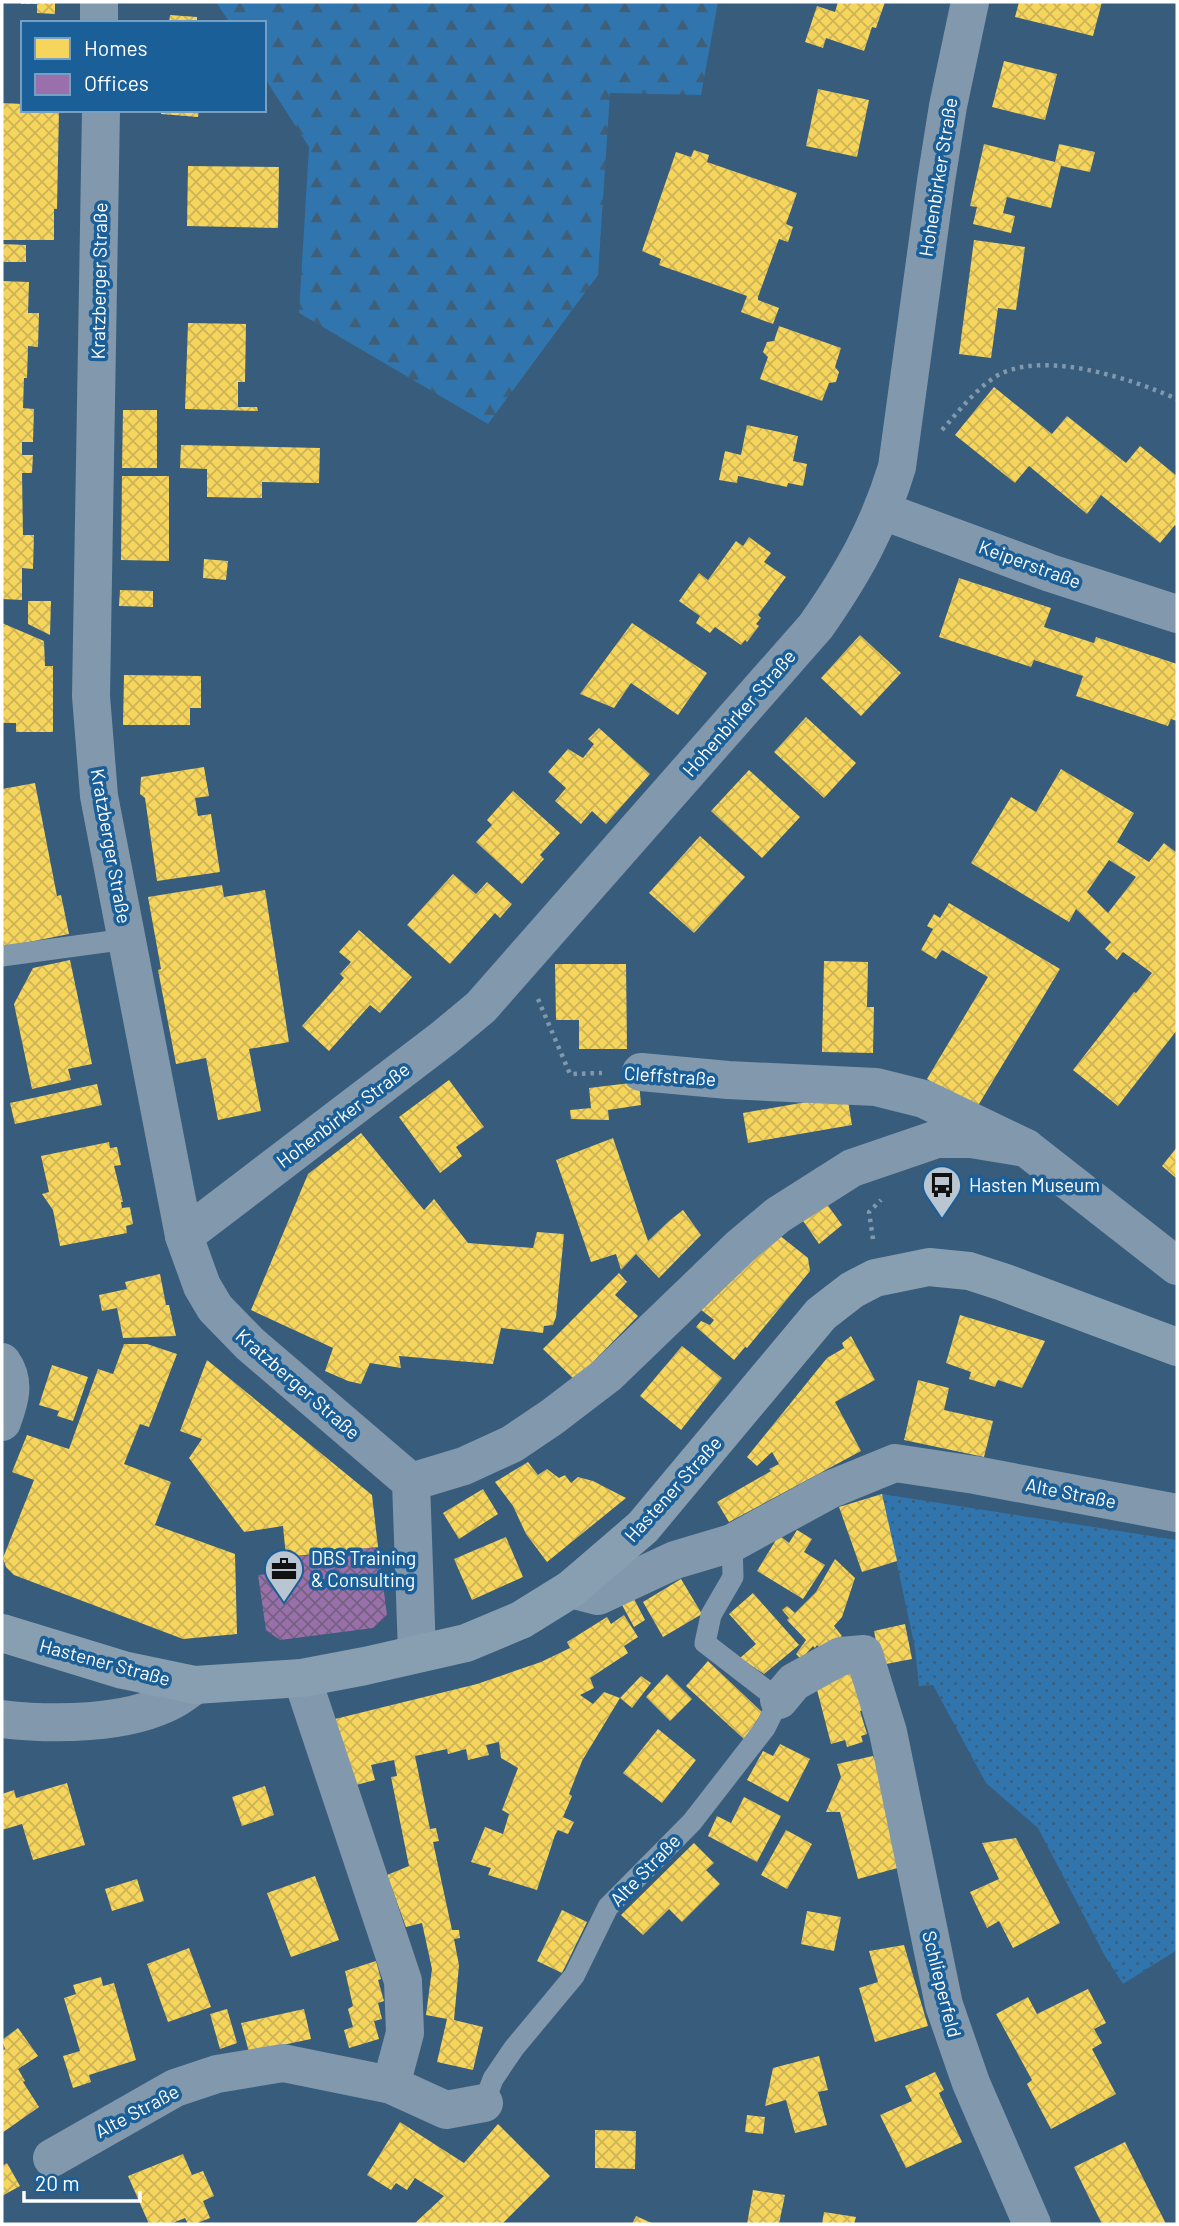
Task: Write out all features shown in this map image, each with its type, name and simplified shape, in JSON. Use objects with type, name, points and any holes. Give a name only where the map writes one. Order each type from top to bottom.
[{"type":"main road","name":"Hastener Straße","points":[[2,1633],[123,1670],[195,1685],[302,1678],[466,1643],[521,1620],[571,1589],[643,1527],[821,1314],[852,1290],[875,1278],[929,1267],[969,1271],[1177,1347]]},
{"type":"street","points":[[99,2],[99,21]]},
{"type":"street","name":"Hohenbirker Straße","points":[[184,1236],[481,1007],[816,626],[841,590],[883,511],[897,467],[942,144],[970,2]]},
{"type":"street","name":"Kratzberger Straße","points":[[101,112],[91,696],[99,796],[184,1236],[202,1286],[215,1308],[250,1344],[411,1482]]},
{"type":"street","name":"Keiperstraße","points":[[883,511],[1050,573],[1177,614]]},
{"type":"street","name":"Cleffstraße","points":[[642,1072],[728,1080],[876,1087],[924,1099],[1026,1148],[1177,1266]]},
{"type":"street","points":[[890,1091],[897,1139],[894,1153]]},
{"type":"street","points":[[418,1653],[411,1482],[464,1466],[512,1444],[552,1416],[607,1375],[741,1246],[778,1215],[852,1168],[937,1139],[971,1139],[1026,1148]]},
{"type":"street","points":[[2,1362],[10,1374],[11,1394],[2,1422]]},
{"type":"street","name":"Alte Straße","points":[[571,1589],[598,1595],[675,1560],[732,1543],[829,1490],[895,1463],[975,1475],[1177,1513]]},
{"type":"street","name":"Alte Straße","points":[[779,1700],[794,1682],[841,1656],[864,1654],[888,1732]]},
{"type":"street","points":[[302,1678],[403,1981],[405,2033],[391,2085]]},
{"type":"street","points":[[2,1720],[44,1724],[110,1718],[148,1711],[173,1700],[195,1685]]},
{"type":"street","name":"Schlieperfeld","points":[[888,1732],[944,2005],[971,2084],[1032,2224]]},
{"type":"street","name":"Alte Straße","points":[[52,2158],[175,2088],[217,2074],[282,2063],[391,2085],[446,2110],[484,2104]]},
{"type":"lane","points":[[2,956],[127,939]]},
{"type":"lane","points":[[732,1543],[733,1577],[711,1615],[705,1643],[779,1700]]},
{"type":"lane","name":"Alte Straße","points":[[484,2104],[493,2079],[514,2048],[574,1976],[608,1907],[692,1822],[765,1727],[779,1700]]},
{"type":"path","points":[[897,467],[929,445],[975,393],[990,381],[998,375],[1034,364],[1107,373],[1177,398]]},
{"type":"path","name":"Cleffstraße","points":[[519,965],[544,1012],[570,1074],[642,1072]]},
{"type":"path","points":[[875,1278],[869,1212],[883,1198]]},
{"type":"green space","points":[[216,2],[718,2],[701,95],[610,93],[598,275],[488,424],[299,313],[309,147],[266,80],[266,21],[229,21]]},
{"type":"green space","points":[[882,1494],[1177,1540],[1177,1950],[1123,1984],[1105,1956],[1038,1828],[986,1783],[933,1685],[919,1686],[915,1648]]},
{"type":"building: Homes","points":[[21,2],[55,2],[55,14],[37,13],[37,4]]},
{"type":"building: Homes","points":[[838,2],[885,2],[876,28],[872,27],[864,51],[826,38],[823,48],[805,42],[817,6],[835,12]]},
{"type":"building: Homes","points":[[1019,2],[1102,2],[1093,36],[1015,17]]},
{"type":"building: Homes","points":[[170,15],[197,17],[197,21],[169,21]]},
{"type":"building: Homes","points":[[1004,61],[1057,74],[1045,120],[992,107]]},
{"type":"building: Homes","points":[[818,89],[869,100],[857,157],[806,146]]},
{"type":"building: Homes","points":[[2,103],[21,104],[21,112],[59,112],[54,240],[2,240]]},
{"type":"building: Homes","points":[[161,112],[199,112],[198,117]]},
{"type":"building: Homes","points":[[984,144],[1055,162],[1059,144],[1095,152],[1090,172],[1061,166],[1051,208],[1007,197],[1003,213],[1015,216],[1011,233],[973,224],[977,207],[970,206]]},
{"type":"building: Homes","points":[[694,150],[709,155],[707,162],[797,193],[786,224],[793,227],[788,242],[779,239],[758,297],[758,300],[779,308],[773,324],[741,312],[747,296],[659,265],[661,259],[642,251],[676,152],[691,157]]},
{"type":"building: Homes","points":[[188,166],[279,167],[278,228],[187,226]]},
{"type":"building: Homes","points":[[974,240],[1025,247],[1016,310],[998,308],[991,358],[959,354]]},
{"type":"building: Homes","points":[[2,244],[26,245],[26,262],[2,262]]},
{"type":"building: Homes","points":[[2,281],[29,282],[28,313],[39,313],[38,347],[28,346],[27,378],[24,378],[23,408],[34,409],[33,442],[22,442],[22,455],[33,455],[32,473],[22,473],[23,535],[34,535],[33,569],[22,568],[22,600],[2,599]]},
{"type":"building: Homes","points":[[188,323],[246,324],[245,382],[238,382],[238,407],[257,407],[258,411],[185,409]]},
{"type":"building: Homes","points":[[779,326],[841,348],[835,367],[839,372],[836,382],[829,383],[822,401],[760,379],[768,357],[763,352],[767,342],[774,341]]},
{"type":"building: Homes","points":[[994,387],[1052,434],[1067,416],[1126,463],[1140,446],[1177,476],[1177,527],[1175,525],[1160,543],[1101,495],[1087,514],[1029,466],[1015,483],[955,435]]},
{"type":"building: Homes","points":[[123,410],[157,410],[157,468],[122,468]]},
{"type":"building: Homes","points":[[747,425],[798,436],[793,461],[807,464],[803,486],[788,483],[787,487],[738,476],[737,483],[719,480],[725,451],[741,455]]},
{"type":"building: Homes","points":[[181,445],[320,448],[319,483],[262,482],[262,498],[207,497],[207,469],[180,468]]},
{"type":"building: Homes","points":[[122,476],[169,476],[169,561],[121,560]]},
{"type":"building: Homes","points":[[749,537],[771,553],[764,562],[786,577],[758,615],[761,618],[756,624],[759,626],[747,642],[745,640],[741,645],[715,627],[710,633],[696,623],[700,616],[679,601],[699,573],[708,580],[736,541],[743,546]]},
{"type":"building: Homes","points":[[204,559],[228,561],[226,580],[203,578]]},
{"type":"building: Homes","points":[[959,578],[1051,608],[1044,627],[1094,643],[1096,637],[1177,664],[1177,721],[1171,719],[1168,726],[1076,696],[1083,676],[1034,660],[1031,667],[939,637]]},
{"type":"building: Homes","points":[[120,590],[153,591],[153,607],[119,606]]},
{"type":"building: Homes","points":[[28,601],[51,601],[50,635],[28,624]]},
{"type":"building: Homes","points":[[2,623],[44,641],[45,666],[53,666],[53,732],[16,732],[16,723],[2,723]]},
{"type":"building: Homes","points":[[632,623],[707,673],[678,715],[631,683],[614,708],[580,694]]},
{"type":"building: Homes","points":[[860,635],[901,673],[861,716],[821,678]]},
{"type":"building: Homes","points":[[124,675],[201,676],[201,708],[190,708],[190,725],[123,725]]},
{"type":"building: Homes","points":[[806,717],[856,763],[824,798],[774,752]]},
{"type":"building: Homes","points":[[599,728],[650,774],[606,824],[592,811],[581,824],[555,801],[566,788],[548,772],[568,749],[583,758],[594,744],[588,739]]},
{"type":"building: Homes","points":[[204,767],[209,796],[195,798],[198,816],[211,814],[220,872],[157,881],[145,798],[140,794],[141,777]]},
{"type":"building: Homes","points":[[1061,769],[1134,813],[1117,842],[1149,862],[1164,843],[1177,853],[1177,1030],[1118,1106],[1073,1070],[1152,973],[1123,952],[1117,960],[1105,949],[1111,942],[1076,909],[1069,922],[971,863],[1011,797],[1036,812]],"holes":[[[1109,860],[1136,877],[1108,913],[1087,892]]]},
{"type":"building: Homes","points":[[749,770],[800,817],[762,858],[711,811]]},
{"type":"building: Homes","points":[[35,783],[57,896],[61,895],[69,934],[4,947],[2,789]]},
{"type":"building: Homes","points":[[513,791],[560,833],[540,855],[544,859],[522,884],[476,842],[492,825],[487,820]]},
{"type":"building: Homes","points":[[700,836],[745,877],[694,933],[649,893]]},
{"type":"building: Homes","points":[[453,874],[476,894],[487,882],[512,904],[500,918],[495,913],[450,964],[407,925]]},
{"type":"building: Homes","points":[[222,885],[224,897],[265,890],[289,1042],[249,1049],[261,1111],[218,1120],[206,1058],[176,1064],[158,970],[161,969],[148,897]]},
{"type":"building: Homes","points":[[949,903],[1060,969],[976,1109],[927,1079],[988,977],[942,950],[936,959],[921,950],[933,929],[927,926],[934,914],[940,918]]},
{"type":"building: Homes","points":[[359,930],[412,977],[380,1013],[370,1005],[329,1051],[302,1026],[344,978],[340,974],[351,962],[339,952]]},
{"type":"building: Homes","points":[[70,960],[92,1064],[68,1069],[71,1080],[32,1089],[14,1004],[33,968]]},
{"type":"building: Homes","points":[[824,961],[868,962],[867,1007],[874,1007],[873,1053],[822,1052]]},
{"type":"building: Homes","points":[[555,964],[626,964],[627,1049],[579,1049],[579,1020],[556,1020]]},
{"type":"building: Homes","points":[[449,1080],[484,1127],[456,1147],[462,1156],[440,1173],[399,1117]]},
{"type":"building: Homes","points":[[639,1082],[641,1105],[608,1110],[609,1120],[571,1119],[570,1110],[591,1108],[589,1088]]},
{"type":"building: Homes","points":[[97,1084],[102,1105],[15,1124],[10,1103]]},
{"type":"building: Homes","points":[[847,1095],[852,1125],[748,1143],[743,1113]]},
{"type":"building: Homes","points":[[361,1133],[424,1210],[434,1199],[468,1243],[533,1248],[537,1232],[564,1234],[553,1325],[544,1326],[543,1333],[501,1328],[493,1364],[399,1356],[401,1368],[370,1363],[361,1384],[325,1371],[333,1348],[251,1310],[308,1174]]},
{"type":"building: Homes","points":[[613,1138],[648,1241],[683,1210],[701,1235],[659,1278],[636,1254],[621,1270],[616,1254],[591,1262],[556,1160]]},
{"type":"building: Homes","points":[[109,1142],[110,1148],[117,1147],[121,1165],[114,1166],[123,1202],[122,1208],[130,1207],[133,1224],[126,1226],[127,1233],[60,1246],[53,1210],[42,1194],[49,1192],[41,1156]]},
{"type":"building: Homes","points":[[1177,1147],[1177,1179],[1162,1166]]},
{"type":"building: Homes","points":[[824,1200],[842,1225],[819,1244],[801,1218]]},
{"type":"building: Homes","points":[[779,1235],[808,1258],[810,1271],[734,1360],[696,1327],[701,1321],[710,1325],[714,1320],[700,1309]]},
{"type":"building: Homes","points":[[619,1273],[627,1282],[615,1295],[638,1316],[594,1361],[578,1383],[543,1349]]},
{"type":"building: Homes","points":[[160,1274],[176,1336],[123,1338],[117,1308],[102,1311],[99,1295],[127,1289],[125,1282]]},
{"type":"building: Homes","points":[[960,1315],[1045,1341],[1022,1388],[998,1380],[995,1387],[969,1379],[971,1372],[946,1363]]},
{"type":"building: Homes","points":[[851,1336],[875,1380],[835,1402],[861,1451],[729,1522],[717,1502],[779,1464],[772,1452],[757,1466],[747,1457],[827,1358],[844,1348],[842,1343]]},
{"type":"building: Homes","points":[[124,1344],[147,1344],[177,1354],[149,1427],[140,1424],[124,1464],[171,1482],[155,1525],[235,1554],[237,1634],[183,1639],[14,1575],[6,1567],[3,1558],[34,1480],[12,1472],[27,1435],[69,1449],[98,1369],[113,1374]]},
{"type":"building: Homes","points":[[682,1346],[722,1378],[681,1430],[640,1396]]},
{"type":"building: Homes","points":[[207,1360],[372,1495],[378,1547],[286,1557],[283,1526],[244,1532],[189,1458],[202,1439],[180,1431]]},
{"type":"building: Homes","points":[[52,1365],[88,1377],[73,1421],[57,1416],[59,1411],[39,1405]]},
{"type":"building: Homes","points":[[918,1380],[949,1388],[944,1410],[993,1421],[984,1457],[904,1440]]},
{"type":"building: Homes","points":[[528,1462],[538,1475],[547,1469],[559,1478],[565,1475],[571,1483],[578,1477],[593,1481],[626,1498],[547,1562],[526,1534],[513,1506],[495,1482]]},
{"type":"building: Homes","points":[[483,1489],[498,1514],[459,1539],[443,1513]]},
{"type":"building: Homes","points":[[882,1494],[897,1561],[862,1572],[839,1507]]},
{"type":"building: Homes","points":[[797,1530],[812,1539],[804,1552],[825,1565],[803,1599],[757,1571],[779,1535],[789,1543]]},
{"type":"building: Homes","points":[[506,1537],[523,1577],[472,1600],[454,1559]]},
{"type":"building: Homes","points":[[835,1559],[855,1578],[842,1617],[834,1626],[842,1636],[824,1653],[817,1645],[815,1648],[813,1646],[801,1659],[796,1654],[806,1640],[787,1620],[789,1618],[782,1610],[787,1606],[795,1613],[816,1592]]},
{"type":"building: Homes","points":[[681,1579],[702,1614],[663,1637],[643,1602]]},
{"type":"building: Homes","points":[[753,1593],[799,1645],[764,1674],[740,1658],[756,1644],[729,1614]]},
{"type":"building: Homes","points":[[633,1597],[645,1620],[634,1627],[621,1603]]},
{"type":"building: Homes","points":[[624,1615],[638,1637],[624,1646],[628,1653],[590,1678],[594,1688],[580,1695],[593,1704],[604,1692],[620,1698],[582,1761],[563,1817],[574,1822],[568,1834],[558,1830],[555,1835],[537,1890],[488,1875],[491,1868],[471,1862],[485,1827],[503,1834],[509,1814],[502,1810],[518,1768],[501,1758],[499,1742],[486,1745],[489,1755],[468,1760],[466,1749],[448,1754],[447,1749],[415,1756],[430,1829],[436,1828],[439,1841],[433,1842],[452,1930],[459,1930],[460,1938],[454,1939],[459,1965],[454,2020],[483,2027],[473,2070],[437,2062],[447,2019],[426,2015],[432,1969],[422,1923],[406,1927],[387,1875],[409,1866],[391,1777],[397,1776],[394,1760],[371,1765],[375,1780],[356,1785],[335,1719],[477,1684],[541,1662],[570,1648],[567,1642],[607,1617],[611,1624]]},
{"type":"building: Homes","points":[[905,1624],[912,1659],[881,1665],[874,1631]]},
{"type":"building: Homes","points":[[708,1661],[762,1712],[745,1740],[686,1686]]},
{"type":"building: Homes","points":[[856,1672],[866,1709],[860,1711],[867,1734],[861,1736],[863,1742],[847,1747],[845,1740],[831,1744],[815,1682]]},
{"type":"building: Homes","points":[[667,1674],[692,1699],[670,1721],[646,1697]]},
{"type":"building: Homes","points":[[641,1676],[651,1683],[632,1708],[620,1698]]},
{"type":"building: Homes","points":[[658,1729],[696,1760],[662,1803],[623,1773]]},
{"type":"building: Homes","points":[[780,1744],[810,1759],[788,1802],[747,1780],[763,1751],[773,1756]]},
{"type":"building: Homes","points":[[873,1756],[895,1808],[901,1867],[858,1879],[840,1812],[826,1812],[841,1777],[837,1764]]},
{"type":"building: Homes","points":[[67,1783],[85,1845],[33,1860],[22,1824],[2,1830],[2,1794],[14,1790],[16,1798]]},
{"type":"building: Homes","points":[[265,1786],[274,1815],[242,1826],[232,1797]]},
{"type":"building: Homes","points":[[744,1797],[781,1816],[757,1862],[708,1836],[717,1816],[731,1823]]},
{"type":"building: Homes","points":[[786,1830],[812,1844],[787,1889],[761,1875]]},
{"type":"building: Homes","points":[[1016,1838],[1060,1923],[1013,1948],[999,1921],[987,1928],[970,1892],[999,1879],[982,1843]]},
{"type":"building: Homes","points":[[694,1843],[714,1863],[706,1870],[720,1884],[682,1922],[669,1909],[643,1935],[621,1915]]},
{"type":"building: Homes","points":[[315,1876],[339,1940],[291,1957],[267,1893]]},
{"type":"building: Homes","points":[[137,1879],[144,1901],[112,1911],[105,1889]]},
{"type":"building: Homes","points":[[562,1910],[587,1922],[562,1973],[537,1961]]},
{"type":"building: Homes","points":[[807,1911],[841,1917],[834,1951],[801,1944]]},
{"type":"building: Homes","points":[[904,1945],[928,2026],[875,2042],[859,1988],[878,1982],[869,1951]]},
{"type":"building: Homes","points":[[189,1948],[211,2007],[168,2022],[147,1964]]},
{"type":"building: Homes","points":[[376,1961],[384,2001],[378,2003],[382,2019],[374,2021],[379,2039],[349,2048],[344,2030],[353,2027],[348,2009],[353,2006],[345,1971]]},
{"type":"building: Homes","points":[[101,1977],[103,1986],[114,1983],[136,2060],[89,2075],[91,2082],[73,2088],[63,2056],[80,2051],[64,1998],[76,1994],[73,1985]]},
{"type":"building: Homes","points":[[1088,1989],[1106,2023],[1094,2029],[1102,2043],[1092,2049],[1116,2094],[1051,2129],[1027,2084],[1032,2080],[996,2014],[1028,1997],[1037,2014]]},
{"type":"building: Homes","points":[[227,2009],[237,2043],[220,2049],[210,2014]]},
{"type":"building: Homes","points":[[304,2009],[311,2039],[249,2052],[241,2023]]},
{"type":"building: Homes","points":[[18,2028],[38,2056],[18,2069],[39,2107],[2,2133],[2,2051],[5,2049],[2,2040]]},
{"type":"building: Homes","points":[[819,2056],[828,2090],[818,2092],[827,2125],[795,2133],[786,2100],[765,2106],[773,2068]]},
{"type":"building: Homes","points":[[935,2072],[944,2090],[939,2093],[962,2142],[906,2168],[880,2115],[912,2101],[905,2086]]},
{"type":"building: Homes","points":[[747,2115],[765,2117],[763,2134],[745,2132]]},
{"type":"building: Homes","points":[[400,2122],[464,2163],[498,2124],[550,2176],[502,2224],[414,2224],[444,2196],[415,2178],[407,2190],[396,2183],[391,2190],[367,2175]]},
{"type":"building: Homes","points":[[595,2130],[636,2131],[635,2169],[595,2168]]},
{"type":"building: Homes","points":[[1125,2142],[1166,2224],[1102,2224],[1074,2167]]},
{"type":"building: Homes","points":[[183,2154],[192,2175],[203,2171],[214,2196],[203,2201],[210,2218],[195,2224],[188,2224],[185,2218],[170,2224],[149,2224],[128,2176]]},
{"type":"building: Homes","points":[[7,2163],[20,2186],[2,2196],[2,2166]]},
{"type":"building: Homes","points":[[753,2190],[785,2195],[779,2224],[747,2224]]},
{"type":"building: Homes","points":[[824,2212],[856,2217],[854,2224],[822,2224]]},
{"type":"building: Homes","points":[[636,2216],[654,2224],[632,2224]]},
{"type":"building: Offices","points":[[378,1547],[387,1615],[373,1628],[280,1640],[266,1630],[258,1575],[267,1574],[266,1560]]},
{"type":"place","name":"Hasten Museum","points":[[942,1219]]},
{"type":"place","name":"DBS Training & Consulting","points":[[284,1603]]}]
